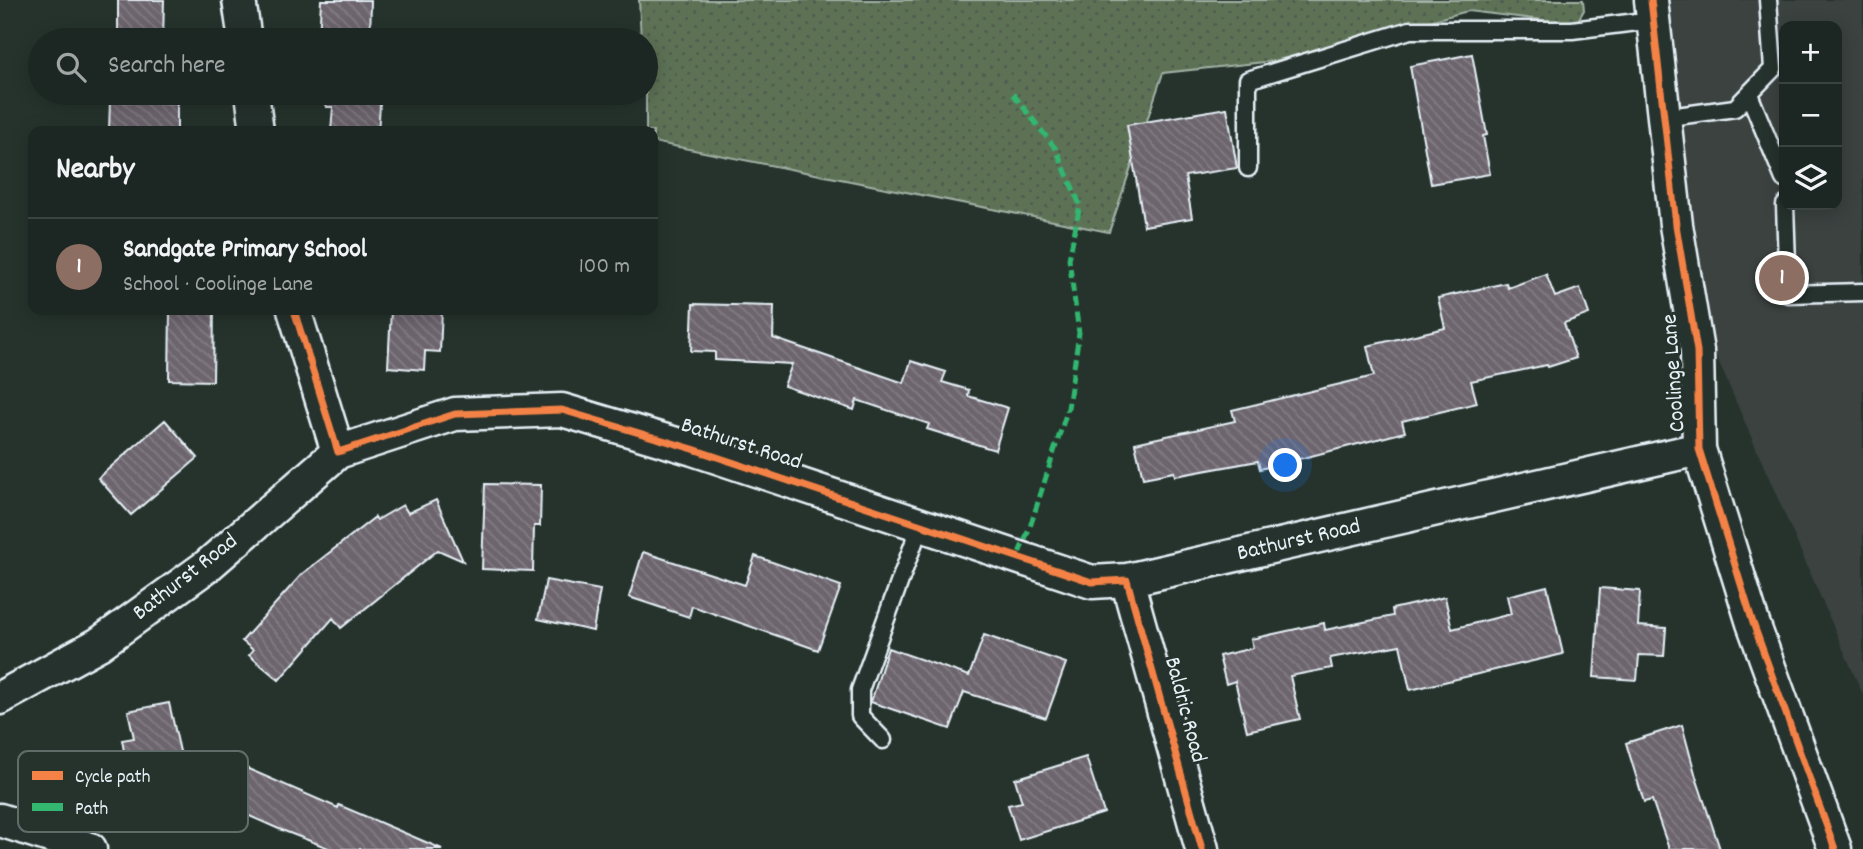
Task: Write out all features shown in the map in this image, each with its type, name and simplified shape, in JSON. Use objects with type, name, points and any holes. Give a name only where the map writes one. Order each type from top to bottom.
[{"type":"street","points":[[239,0],[243,28]]},
{"type":"street","name":"Coolinge Lane","points":[[1652,10],[1662,118],[1697,351],[1699,449],[1753,623],[1835,849]]},
{"type":"street","points":[[254,105],[256,126]]},
{"type":"street","points":[[296,315],[338,452]]},
{"type":"street","name":"Bathurst Road","points":[[0,698],[99,644],[196,574],[338,452],[455,414],[562,410],[693,449],[1092,582],[1127,580],[1699,449]]},
{"type":"street","name":"Baldric Road","points":[[1127,580],[1202,849]]},
{"type":"street","points":[[0,820],[18,826]]},
{"type":"street","points":[[37,832],[90,849]]},
{"type":"lane","points":[[1662,118],[1735,108],[1773,69],[1768,0]]},
{"type":"lane","points":[[1248,168],[1248,80],[1410,30],[1572,30],[1652,10]]},
{"type":"lane","points":[[1749,94],[1779,167]]},
{"type":"lane","points":[[1786,210],[1788,294],[1863,292]]},
{"type":"lane","points":[[883,740],[860,716],[860,690],[920,526]]},
{"type":"shaded area","points":[[1662,0],[1863,0],[1863,695],[1714,351],[1687,201]]},
{"type":"green space","points":[[639,0],[1583,0],[1584,10],[1576,24],[1468,11],[1274,61],[1163,73],[1109,232],[658,143],[658,126],[646,126],[646,105],[658,105],[658,28],[640,28]]},
{"type":"building","points":[[118,0],[164,0],[163,28],[118,28]]},
{"type":"building","points":[[321,0],[371,0],[370,28],[320,28]]},
{"type":"building","points":[[1472,54],[1487,135],[1483,136],[1490,174],[1431,184],[1410,66]]},
{"type":"building","points":[[110,105],[177,105],[177,126],[109,126]]},
{"type":"building","points":[[380,105],[378,126],[331,126],[333,107],[326,107]]},
{"type":"building","points":[[1227,108],[1237,168],[1185,176],[1192,218],[1144,226],[1127,125]]},
{"type":"building","points":[[1546,274],[1555,297],[1580,288],[1589,314],[1564,323],[1576,358],[1548,367],[1547,365],[1471,381],[1477,403],[1402,421],[1405,432],[1260,469],[1258,461],[1175,476],[1174,472],[1143,478],[1135,443],[1235,421],[1232,410],[1374,376],[1367,346],[1445,328],[1438,298],[1506,283],[1508,288]]},
{"type":"building","points":[[693,304],[774,306],[773,338],[904,383],[911,361],[946,372],[942,382],[969,390],[968,396],[1008,408],[995,450],[927,429],[929,424],[857,400],[854,410],[784,386],[792,364],[715,360],[715,352],[691,351]]},
{"type":"building","points":[[170,315],[214,315],[213,381],[169,380]]},
{"type":"building","points":[[391,315],[442,315],[440,352],[425,351],[424,370],[388,367]]},
{"type":"building","points":[[165,420],[198,458],[131,515],[98,478]]},
{"type":"building","points":[[485,484],[541,485],[540,526],[534,526],[533,571],[482,569]]},
{"type":"building","points":[[436,500],[463,561],[438,550],[341,628],[333,618],[279,680],[249,655],[253,650],[242,641],[302,574],[375,517],[377,520],[403,505],[408,513]]},
{"type":"building","points":[[643,552],[745,585],[755,556],[841,586],[818,650],[692,606],[689,617],[629,597]]},
{"type":"building","points":[[546,580],[600,590],[593,631],[538,619]]},
{"type":"building","points":[[1547,586],[1563,654],[1410,690],[1400,645],[1330,658],[1332,668],[1290,676],[1300,719],[1247,731],[1235,681],[1226,684],[1219,656],[1253,648],[1251,639],[1324,623],[1325,630],[1393,616],[1392,609],[1445,597],[1452,629],[1511,614],[1507,596]]},
{"type":"building","points":[[1600,588],[1640,591],[1638,626],[1666,628],[1664,656],[1639,655],[1637,680],[1594,677]]},
{"type":"building","points":[[984,635],[1066,663],[1046,718],[964,692],[950,729],[871,702],[888,648],[969,676]]},
{"type":"building","points":[[169,703],[180,751],[124,751],[122,740],[134,738],[128,711]]},
{"type":"building","points":[[1682,725],[1720,849],[1669,849],[1652,800],[1644,802],[1626,743]]},
{"type":"building","points":[[1086,757],[1104,813],[1019,840],[1008,805],[1022,802],[1015,779]]},
{"type":"building","points":[[248,769],[442,849],[331,849],[248,815]]},
{"type":"marked path","points":[[1013,94],[1056,149],[1080,205],[1069,259],[1079,333],[1068,408],[1030,527],[1017,558]]},
{"type":"cycle path","points":[[1651,0],[1676,225],[1697,351],[1699,449],[1753,623],[1835,849]]},
{"type":"cycle path","points":[[296,315],[338,452],[455,414],[562,410],[693,449],[1092,582],[1127,580],[1202,849]]},
{"type":"place","name":"Sandgate Primary School","points":[[1782,278]]}]
